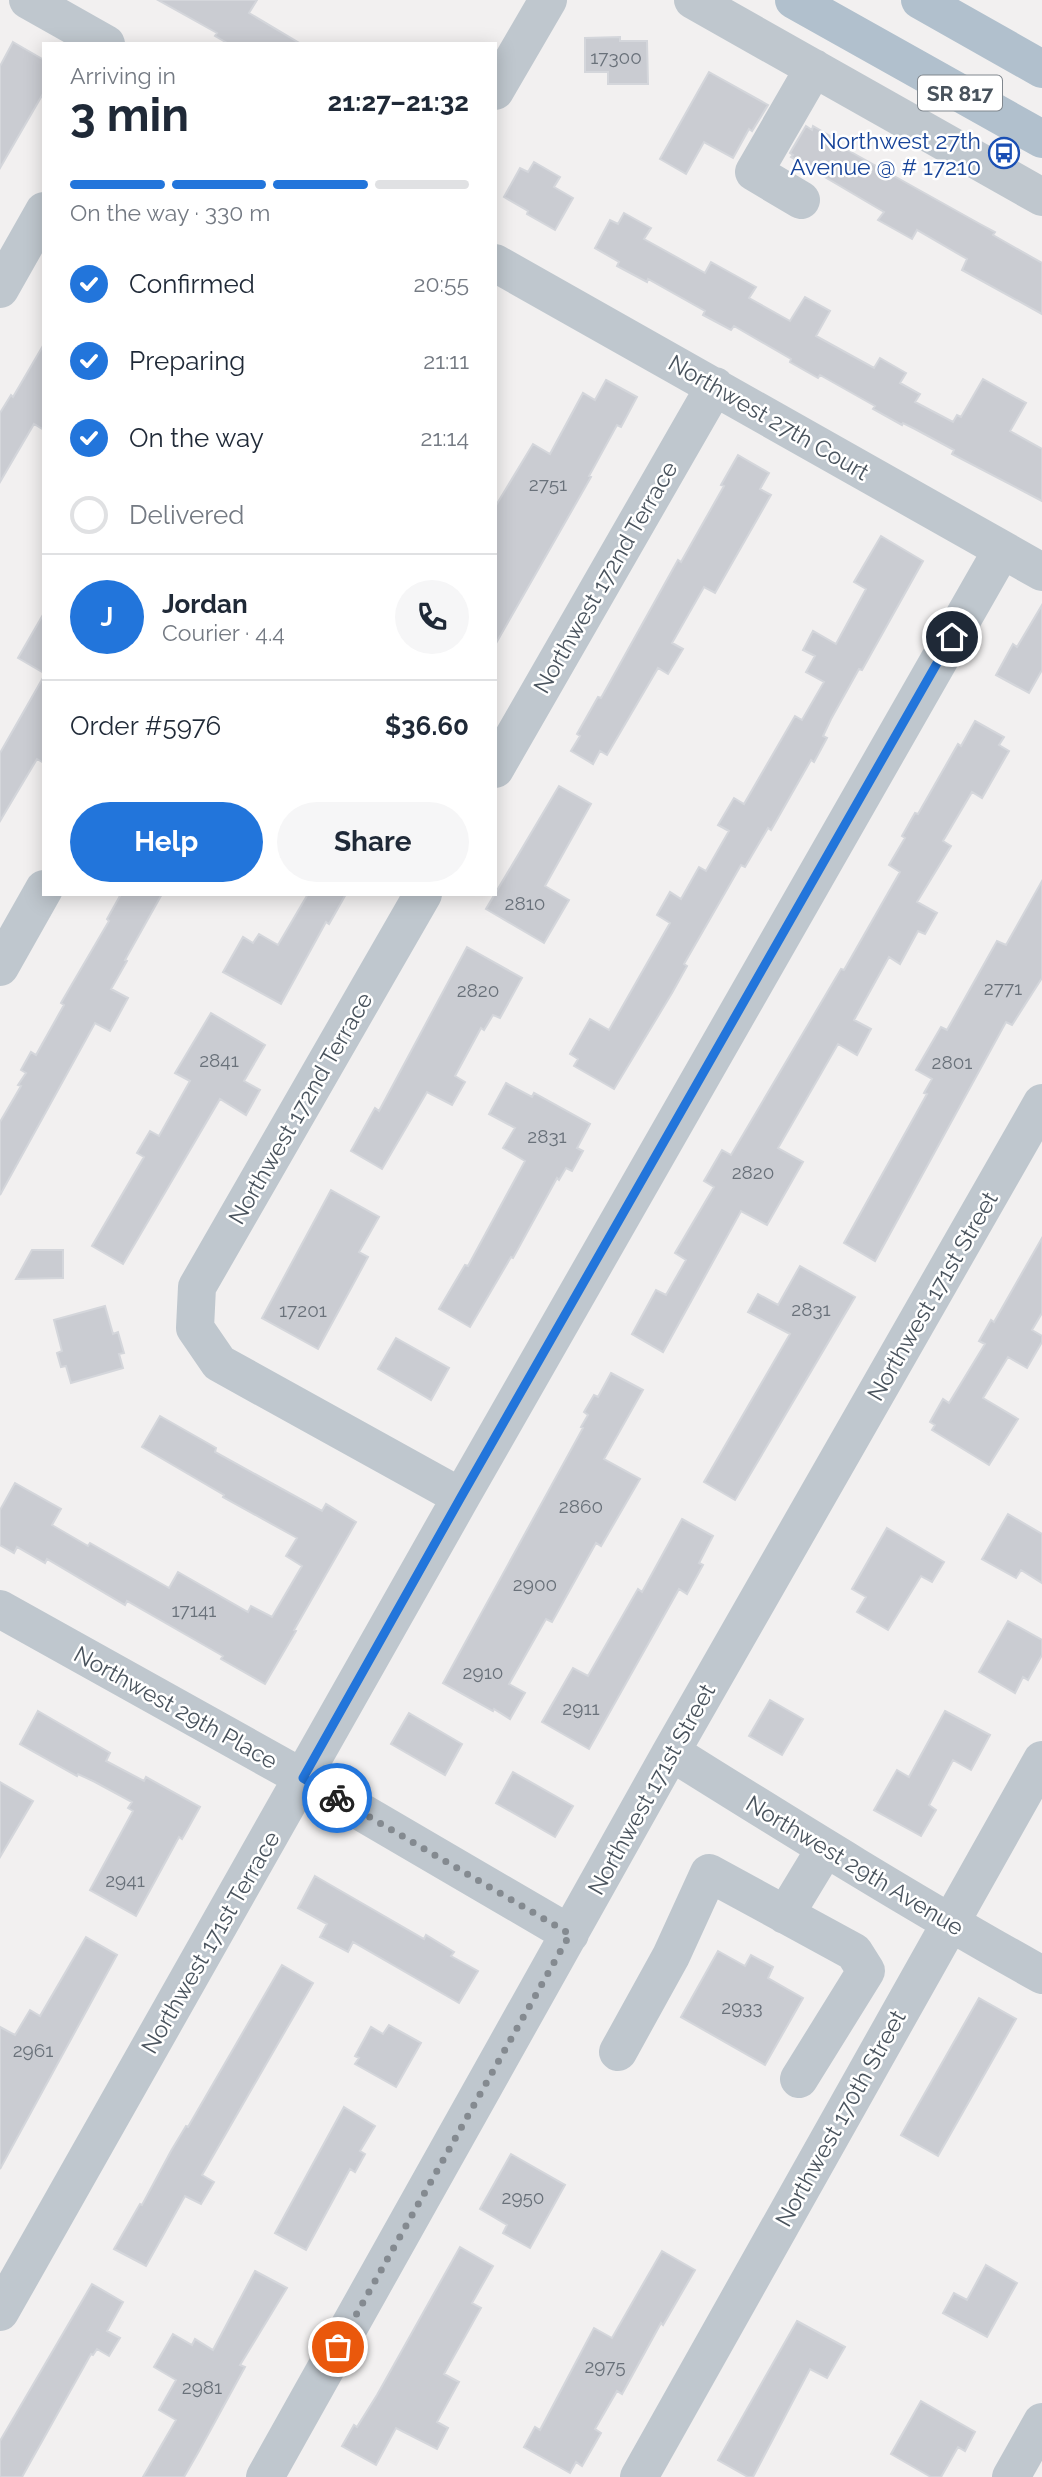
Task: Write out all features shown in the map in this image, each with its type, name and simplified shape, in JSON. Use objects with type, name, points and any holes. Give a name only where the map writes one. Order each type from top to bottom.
[{"type":"main road","name":"SR 817","points":[[794,0],[1042,139]]},
{"type":"main road","name":"SR 817","points":[[920,0],[1042,69]]},
{"type":"street","points":[[28,0],[102,42]]},
{"type":"street","points":[[497,88],[548,0]]},
{"type":"street","points":[[693,0],[1042,197]]},
{"type":"street","points":[[800,200],[754,172],[814,68]]},
{"type":"street","points":[[0,289],[42,215]]},
{"type":"street","name":"Northwest 27th Court","points":[[497,264],[1042,572]]},
{"type":"street","name":"Northwest 172nd Terrace","points":[[497,766],[715,386]]},
{"type":"street","name":"Northwest 171st Terrace","points":[[0,2312],[461,1497],[1002,550]]},
{"type":"street","points":[[0,967],[42,894]]},
{"type":"street","name":"Northwest 172nd Terrace","points":[[422,896],[197,1287],[195,1328],[219,1363],[461,1497]]},
{"type":"street","name":"Northwest 171st Street","points":[[272,2474],[671,1752],[1042,1104]]},
{"type":"street","name":"Northwest 29th Place","points":[[3,1619],[303,1778],[570,1934]]},
{"type":"street","name":"Northwest 29th Avenue","points":[[671,1752],[948,1923],[1042,1975]]},
{"type":"street","name":"Northwest 170th Street","points":[[639,2477],[1042,1760]]},
{"type":"street","points":[[785,1915],[825,1849]]},
{"type":"street","points":[[618,2052],[671,1956],[709,1873],[854,1952],[866,1971],[799,2080]]},
{"type":"street","points":[[1011,2477],[1042,2422]]},
{"type":"building","points":[[158,0],[257,0],[249,13],[298,42],[226,42],[215,36],[217,33]]},
{"type":"building","points":[[620,37],[620,41],[647,41],[648,84],[608,84],[608,72],[585,72],[585,38]]},
{"type":"building","points":[[13,42],[42,59],[42,95],[0,168],[0,66]]},
{"type":"building","points":[[709,72],[768,105],[752,131],[749,129],[733,158],[704,142],[686,174],[660,159]]},
{"type":"building","points":[[806,126],[812,130],[813,126],[837,140],[835,143],[995,232],[993,235],[1042,263],[1042,314],[962,270],[967,259],[917,230],[912,239],[878,220],[884,212],[791,157],[793,155],[790,153]]},
{"type":"building","points":[[534,162],[560,177],[554,187],[573,198],[555,230],[504,197],[520,168],[528,172]]},
{"type":"building","points":[[624,213],[651,228],[644,239],[705,273],[711,262],[756,287],[749,298],[790,321],[805,297],[830,311],[816,336],[874,368],[880,358],[906,373],[900,383],[920,394],[915,402],[953,422],[957,415],[961,417],[983,379],[1026,403],[1010,431],[1042,449],[1042,501],[952,454],[954,450],[873,409],[875,406],[820,375],[818,378],[734,326],[731,330],[703,315],[705,311],[648,279],[647,282],[617,266],[619,262],[595,248],[610,220],[618,224]]},
{"type":"building","points":[[42,347],[42,429],[34,424],[0,482],[0,413],[11,395],[13,397]]},
{"type":"building","points":[[606,380],[637,397],[621,427],[617,425],[589,476],[591,477],[497,642],[497,504],[533,444],[550,454],[583,393],[595,400]]},
{"type":"building","points":[[738,455],[769,473],[760,489],[771,495],[715,593],[704,587],[672,643],[683,649],[668,674],[658,668],[607,755],[600,751],[593,764],[571,751],[580,736],[577,734],[598,697],[601,698],[678,560],[681,562],[724,486],[721,485]]},
{"type":"building","points":[[881,536],[923,561],[862,670],[859,669],[831,719],[823,736],[827,738],[814,762],[811,760],[771,830],[768,828],[745,867],[741,865],[684,964],[687,966],[672,993],[614,1089],[574,1066],[578,1059],[570,1054],[590,1019],[609,1030],[670,923],[657,915],[670,892],[681,899],[699,867],[706,871],[729,831],[718,825],[734,798],[744,804],[795,716],[802,720],[824,682],[806,672],[815,656],[803,650],[813,631],[836,644],[866,589],[854,582]]},
{"type":"building","points":[[1042,605],[1042,670],[1029,693],[996,675],[1013,644],[1017,647]]},
{"type":"building","points":[[42,616],[42,672],[18,658]]},
{"type":"building","points":[[42,680],[42,762],[37,759],[0,821],[0,753]]},
{"type":"building","points":[[975,721],[1004,737],[999,745],[1009,751],[982,798],[972,792],[943,841],[951,846],[917,902],[937,913],[925,934],[918,931],[900,964],[889,957],[854,1020],[871,1029],[857,1055],[838,1044],[778,1148],[803,1162],[767,1225],[741,1211],[663,1352],[632,1334],[656,1290],[666,1295],[686,1260],[675,1253],[714,1187],[704,1181],[722,1150],[731,1155],[841,969],[844,970],[900,872],[889,865],[905,838],[902,836]]},
{"type":"building","points":[[559,786],[591,804],[545,886],[569,900],[544,943],[486,909],[494,896],[497,896],[497,890]]},
{"type":"building","points":[[1042,881],[1042,978],[1012,1025],[1006,1022],[875,1261],[844,1243],[927,1094],[924,1093],[932,1079],[916,1070],[941,1027],[947,1030],[997,941],[1006,945]]},
{"type":"building","points":[[120,896],[161,896],[111,989],[128,998],[110,1031],[95,1023],[0,1195],[0,1122],[21,1086],[18,1085],[26,1073],[21,1070],[31,1052],[36,1055],[64,1005],[61,1003],[109,921],[107,919]]},
{"type":"building","points":[[307,896],[345,896],[329,924],[326,922],[281,1004],[223,972],[243,937],[253,943],[259,934],[278,945]]},
{"type":"building","points":[[467,947],[522,978],[500,1018],[493,1015],[484,1030],[481,1028],[455,1076],[465,1082],[452,1105],[427,1092],[382,1169],[351,1151],[375,1108],[379,1111]]},
{"type":"building","points":[[211,1013],[265,1045],[244,1081],[260,1090],[246,1115],[220,1099],[123,1264],[92,1246],[144,1157],[137,1153],[150,1131],[159,1136],[190,1081],[175,1073]]},
{"type":"building","points":[[506,1083],[532,1097],[534,1093],[590,1124],[577,1148],[583,1151],[572,1171],[566,1168],[559,1180],[557,1178],[513,1258],[511,1257],[470,1327],[439,1309],[465,1265],[468,1266],[525,1161],[503,1148],[515,1128],[489,1114]]},
{"type":"building","points":[[331,1190],[379,1217],[359,1252],[368,1257],[318,1349],[262,1318]]},
{"type":"building","points":[[1042,1238],[1042,1313],[1032,1330],[1042,1336],[1042,1342],[1027,1368],[1008,1357],[983,1398],[1018,1419],[989,1465],[932,1430],[935,1425],[930,1422],[943,1399],[949,1403],[985,1344],[979,1341],[991,1320],[994,1322]]},
{"type":"building","points":[[32,1250],[63,1250],[63,1278],[16,1279]]},
{"type":"building","points":[[800,1266],[855,1297],[735,1500],[704,1482],[790,1334],[748,1312],[758,1294],[778,1305]]},
{"type":"building","points":[[105,1306],[113,1334],[118,1332],[124,1353],[119,1354],[123,1368],[71,1383],[66,1366],[61,1367],[57,1353],[62,1351],[54,1320]]},
{"type":"building","points":[[396,1338],[449,1368],[431,1400],[378,1369]]},
{"type":"building","points":[[611,1373],[643,1390],[604,1459],[640,1479],[601,1546],[596,1543],[552,1622],[546,1619],[509,1684],[525,1693],[510,1719],[443,1683],[583,1428],[581,1427],[588,1415],[584,1412],[594,1395],[598,1397]]},
{"type":"building","points":[[160,1416],[216,1448],[215,1452],[322,1511],[326,1504],[356,1522],[265,1684],[221,1659],[223,1656],[127,1601],[125,1605],[47,1559],[45,1563],[17,1547],[14,1553],[0,1545],[0,1510],[15,1483],[61,1509],[52,1525],[88,1546],[90,1543],[169,1588],[178,1572],[248,1612],[251,1606],[272,1617],[302,1566],[286,1556],[297,1538],[223,1497],[224,1495],[142,1447]]},
{"type":"building","points":[[1008,1514],[1042,1534],[1042,1583],[1021,1570],[1016,1578],[982,1559]]},
{"type":"building","points":[[682,1519],[713,1536],[699,1563],[703,1565],[687,1594],[679,1589],[589,1749],[542,1722],[573,1668],[588,1676],[638,1589],[642,1592]]},
{"type":"building","points":[[887,1528],[944,1562],[932,1582],[921,1576],[888,1630],[857,1612],[866,1597],[852,1589]]},
{"type":"building","points":[[1008,1621],[1042,1640],[1042,1655],[1028,1680],[1023,1677],[1015,1693],[979,1672]]},
{"type":"building","points":[[770,1700],[803,1719],[782,1755],[749,1736]]},
{"type":"building","points":[[38,1711],[110,1753],[106,1761],[144,1781],[146,1777],[200,1807],[182,1839],[179,1837],[136,1916],[90,1890],[133,1811],[128,1808],[132,1802],[95,1782],[78,1774],[77,1776],[20,1744]]},
{"type":"building","points":[[945,1711],[990,1735],[971,1770],[953,1760],[929,1805],[936,1810],[921,1836],[874,1810],[897,1770],[909,1777]]},
{"type":"building","points":[[409,1713],[462,1744],[445,1775],[391,1744]]},
{"type":"building","points":[[513,1772],[573,1806],[555,1837],[496,1803]]},
{"type":"building","points":[[0,1782],[33,1801],[0,1857]]},
{"type":"building","points":[[315,1876],[424,1939],[426,1935],[454,1952],[451,1956],[478,1971],[459,2003],[353,1942],[348,1952],[320,1937],[327,1924],[298,1908]]},
{"type":"building","points":[[86,1937],[117,1955],[0,2169],[0,2027],[15,2035],[30,2010],[40,2016]]},
{"type":"building","points":[[718,1951],[745,1966],[751,1955],[773,1967],[768,1978],[803,1998],[765,2065],[681,2017]]},
{"type":"building","points":[[282,1965],[313,1983],[202,2175],[214,2182],[201,2204],[185,2196],[146,2266],[114,2249]]},
{"type":"building","points":[[979,1998],[1016,2019],[938,2156],[901,2135]]},
{"type":"building","points":[[389,2025],[421,2043],[396,2087],[355,2064],[359,2058],[355,2056],[371,2027],[383,2034]]},
{"type":"building","points":[[344,2107],[375,2126],[360,2151],[365,2154],[355,2172],[350,2169],[306,2250],[275,2233]]},
{"type":"building","points":[[511,2154],[565,2185],[530,2248],[503,2233],[507,2225],[480,2209]]},
{"type":"building","points":[[460,2247],[493,2266],[472,2303],[481,2308],[444,2374],[459,2382],[437,2422],[448,2428],[437,2449],[396,2428],[376,2465],[342,2446],[377,2395]]},
{"type":"building","points":[[662,2251],[695,2270],[663,2325],[661,2323],[622,2394],[617,2391],[595,2429],[601,2433],[582,2466],[576,2462],[570,2473],[524,2447],[535,2427],[540,2430],[594,2328],[612,2338]]},
{"type":"building","points":[[986,2265],[1017,2283],[987,2337],[943,2313],[954,2293],[967,2300]]},
{"type":"building","points":[[255,2271],[287,2288],[240,2365],[245,2367],[184,2477],[143,2477],[176,2420],[159,2410],[176,2380],[154,2367],[173,2334],[192,2345],[195,2339],[213,2350]]},
{"type":"building","points":[[92,2284],[123,2302],[107,2331],[120,2338],[109,2356],[97,2349],[91,2354],[22,2477],[0,2477],[0,2441]]},
{"type":"building","points":[[797,2321],[845,2347],[827,2378],[810,2369],[753,2477],[748,2477],[718,2460]]},
{"type":"building","points":[[921,2401],[975,2432],[965,2451],[958,2447],[941,2477],[931,2477],[891,2454]]},
{"type":"way so far","points":[[337,1798],[570,1934],[338,2347]]},
{"type":"place","name":"Northwest 27th Avenue @ # 17210","points":[[1004,153]]},
{"type":"route","points":[[337,1798],[303,1778],[952,637]]}]
